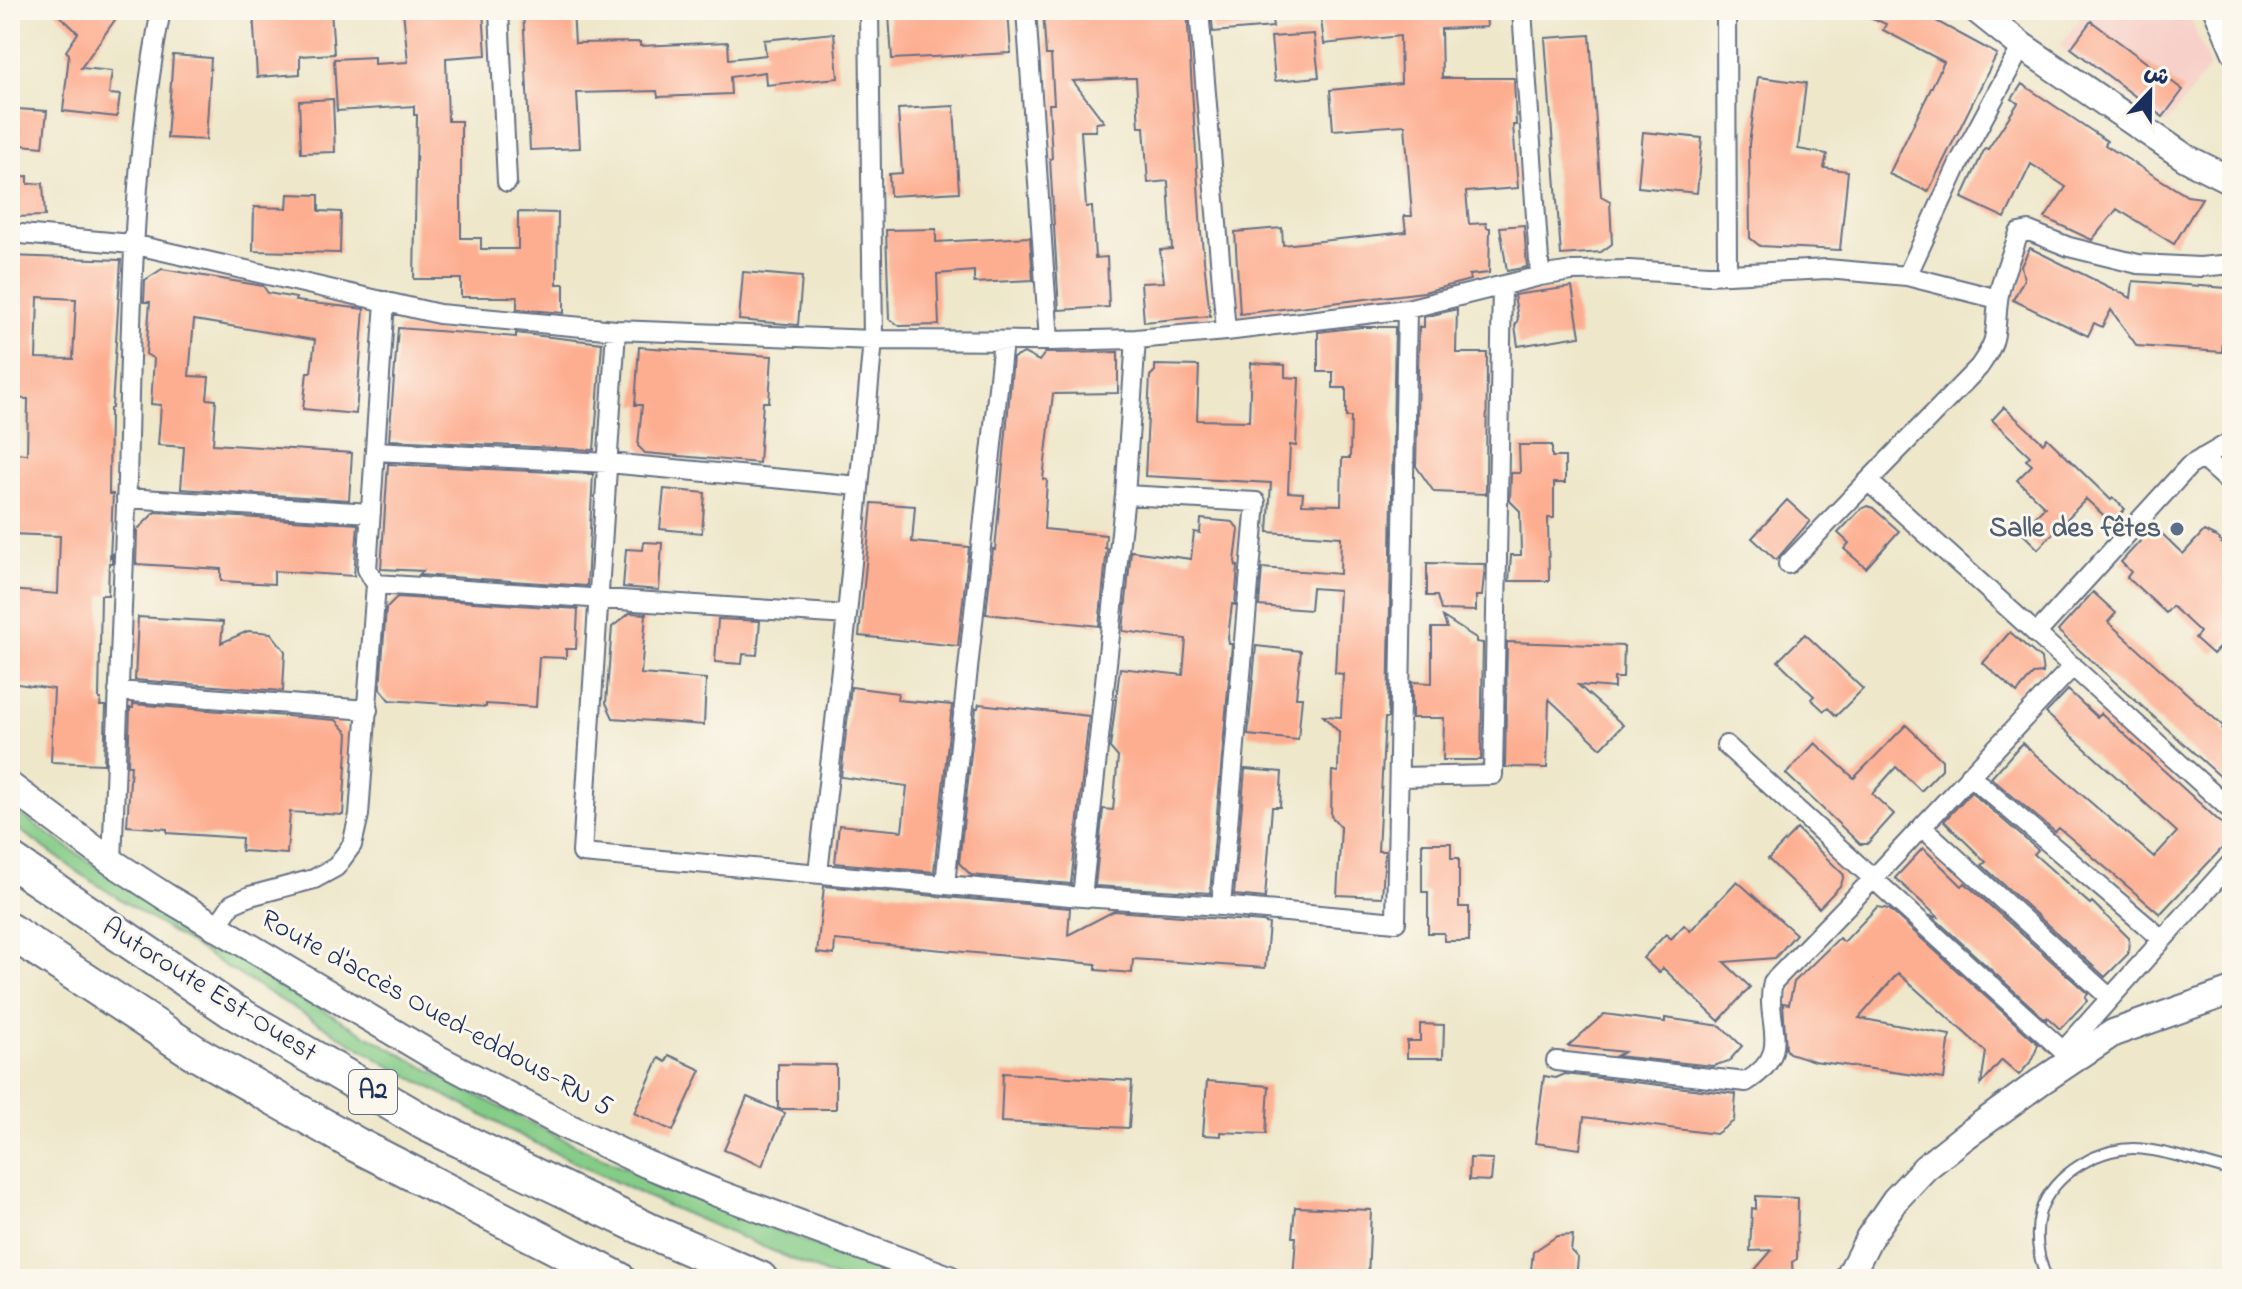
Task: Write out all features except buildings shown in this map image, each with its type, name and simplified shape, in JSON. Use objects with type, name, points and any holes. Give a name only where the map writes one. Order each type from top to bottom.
[{"type":"highway","name":"Autoroute Est-Ouest","points":[[10,860],[231,1010],[427,1124],[650,1231],[760,1279]]},
{"type":"highway","name":"Autoroute Est-Ouest","points":[[10,931],[194,1052],[357,1145],[618,1279]]},
{"type":"main road","points":[[1977,10],[2022,46],[2186,158],[2232,181]]},
{"type":"main road","name":"Route d'accès Oued-eddous-RN 5","points":[[10,786],[112,862],[216,927],[435,1057],[568,1127],[717,1193],[949,1279]]},
{"type":"main road","points":[[1848,1279],[1869,1238],[1895,1200],[1925,1168],[2067,1056],[2113,1033],[2232,991]]},
{"type":"street","points":[[112,862],[132,244],[148,76],[161,10]]},
{"type":"street","points":[[499,10],[507,182]]},
{"type":"street","points":[[818,873],[873,340],[869,10]]},
{"type":"street","points":[[1026,10],[1049,341]]},
{"type":"street","points":[[1199,10],[1226,331]]},
{"type":"street","points":[[1522,10],[1540,276]]},
{"type":"street","points":[[1726,10],[1727,274]]},
{"type":"street","points":[[2213,10],[2232,54]]},
{"type":"street","points":[[1907,276],[1959,163],[2022,46]]},
{"type":"street","points":[[1788,564],[1979,367],[1992,347],[1998,326],[1998,299],[2019,233],[2029,231],[2069,247],[2138,264],[2189,267],[2232,264]]},
{"type":"street","points":[[10,233],[132,244],[439,314],[616,330],[873,340],[1136,339],[1226,331],[1407,309],[1572,271],[1629,270],[1708,275],[1827,269],[1907,276],[1998,299]]},
{"type":"street","points":[[1400,777],[1493,775],[1502,287]]},
{"type":"street","points":[[216,927],[232,904],[250,896],[314,879],[336,867],[352,845],[359,815],[376,584],[367,569],[385,301]]},
{"type":"street","points":[[616,330],[582,853],[1396,922],[1407,309]]},
{"type":"street","points":[[1082,897],[1125,495],[1136,339]]},
{"type":"street","points":[[945,884],[1003,341]]},
{"type":"street","points":[[2036,634],[2189,466],[2232,441]]},
{"type":"street","points":[[375,451],[608,463],[859,486]]},
{"type":"street","points":[[2202,458],[2232,485]]},
{"type":"street","points":[[1868,481],[2232,811]]},
{"type":"street","points":[[1125,495],[1256,502],[1221,906]]},
{"type":"street","points":[[126,498],[371,513]]},
{"type":"street","points":[[376,584],[847,615]]},
{"type":"street","points":[[1556,1061],[1746,1082],[1762,1071],[1772,1054],[1776,1034],[1770,993],[1773,982],[2073,666]]},
{"type":"street","points":[[118,691],[368,710]]},
{"type":"street","points":[[1726,745],[2067,1056],[2110,998],[2232,862]]},
{"type":"street","points":[[1969,775],[2162,939]]},
{"type":"street","points":[[1922,827],[2110,998]]},
{"type":"lane","points":[[2047,1279],[2039,1261],[2037,1236],[2041,1211],[2056,1186],[2083,1164],[2110,1151],[2141,1148],[2232,1171]]},
{"type":"shaded area","points":[[2069,10],[2187,10],[2210,67],[2166,124],[2060,46],[2080,19]]},
{"type":"green space","points":[[10,807],[142,897],[278,983],[487,1101],[644,1176],[905,1279],[838,1279],[647,1197],[529,1140],[386,1064],[82,875],[10,823]]},
{"type":"place","name":"Salle des fêtes","points":[[2177,529]]}]
